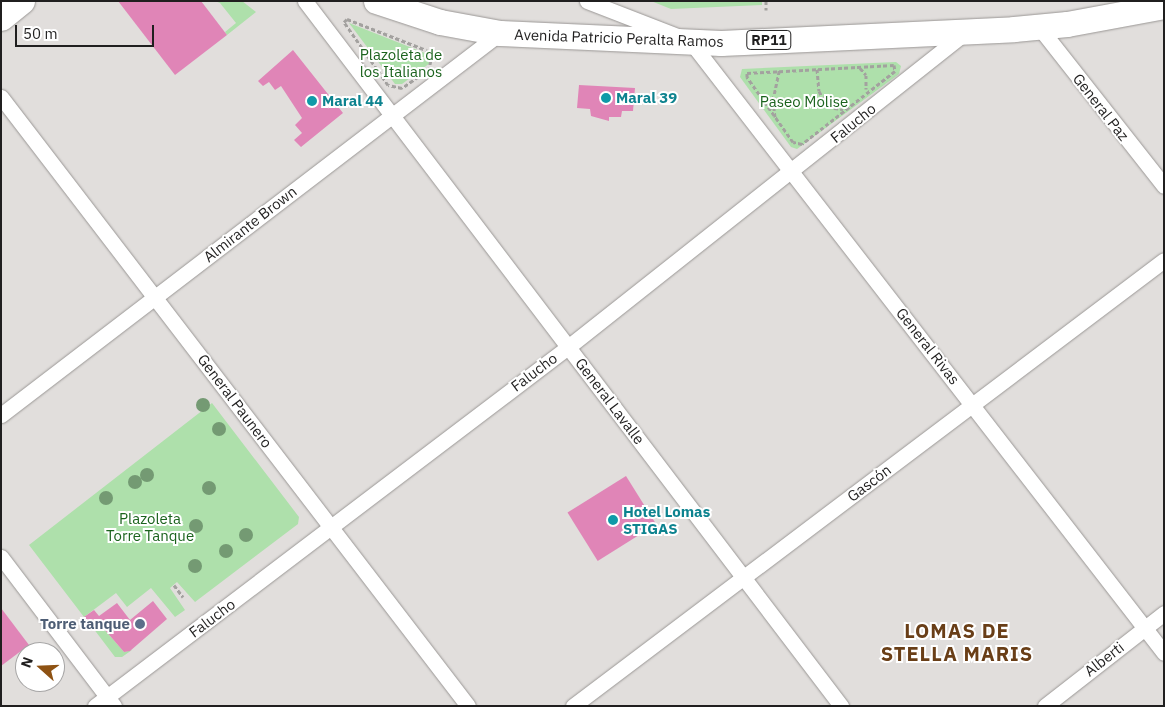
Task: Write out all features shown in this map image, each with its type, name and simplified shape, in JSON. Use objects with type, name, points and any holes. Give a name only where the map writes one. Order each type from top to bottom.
[{"type":"main road","points":[[1,18],[22,1]]},
{"type":"main road","name":"Avenida Patricio Peralta Ramos","points":[[376,1],[433,20],[500,33],[721,42],[967,32],[1039,27],[1164,6]]},
{"type":"street","name":"General Lavalle","points":[[305,1],[841,706]]},
{"type":"street","points":[[587,1],[690,41]]},
{"type":"street","name":"General Paz","points":[[1039,27],[1164,186]]},
{"type":"street","name":"Falucho","points":[[95,706],[111,701],[331,527],[568,347],[793,172],[967,32]]},
{"type":"street","name":"Almirante Brown","points":[[1,415],[500,33]]},
{"type":"street","name":"General Rivas","points":[[690,41],[1164,653]]},
{"type":"street","name":"General Paunero","points":[[1,97],[468,706]]},
{"type":"street","name":"Gascón","points":[[573,706],[1164,260]]},
{"type":"street","points":[[1,557],[111,701]]},
{"type":"street","name":"Alberti","points":[[1045,706],[1164,613]]},
{"type":"path","points":[[766,1],[766,10]]},
{"type":"path","points":[[347,19],[426,50],[432,54],[429,69],[402,88],[388,85],[344,22],[347,19]]},
{"type":"path","points":[[894,65],[895,71],[802,144],[793,142],[746,77],[748,73],[817,69],[894,65]]},
{"type":"path","points":[[860,67],[868,82],[861,98]]},
{"type":"path","points":[[817,69],[819,91],[824,100],[834,108],[847,109]]},
{"type":"path","points":[[775,117],[773,100],[779,72]]},
{"type":"path","points":[[174,585],[183,598]]},
{"type":"green space","points":[[215,1],[242,1],[256,12],[227,35],[225,32],[236,23],[220,3]]},
{"type":"green space","points":[[651,1],[762,1],[762,5],[671,9]]},
{"type":"green space","name":"Plazoleta de los Italianos","points":[[349,23],[425,53],[430,63],[402,84],[395,84]]},
{"type":"green space","name":"Paseo Molise","points":[[896,62],[901,66],[899,74],[797,149],[791,147],[740,77],[742,69]]},
{"type":"green space","name":"Plazoleta Torre Tanque","points":[[212,403],[299,517],[298,524],[195,602],[177,582],[170,588],[185,610],[175,617],[151,588],[127,607],[116,593],[84,617],[29,545]]},
{"type":"green space","points":[[98,622],[124,652],[132,650],[122,657],[115,657],[90,624]]},
{"type":"building","points":[[118,1],[201,1],[227,35],[175,75]]},
{"type":"building","name":"Maral 44","points":[[293,50],[343,113],[301,147],[294,140],[302,133],[295,125],[302,118],[281,86],[275,90],[269,82],[263,86],[258,81]]},
{"type":"building","name":"Maral 39","points":[[579,85],[635,88],[633,111],[622,111],[621,117],[609,117],[609,121],[591,116],[590,109],[577,108]]},
{"type":"building","name":"Hotel Lomas STIGAS","points":[[626,476],[656,524],[598,561],[567,513]]},
{"type":"building","points":[[153,601],[167,619],[130,651],[124,652],[98,622],[91,625],[84,617],[94,610],[99,616],[117,603],[130,620]]},
{"type":"building","points":[[1,608],[27,642],[15,642],[15,656],[1,666]]},
{"type":"place","name":"Maral 39","points":[[606,98]]},
{"type":"place","name":"Maral 44","points":[[312,101]]},
{"type":"place","name":"Hotel Lomas STIGAS","points":[[613,520]]},
{"type":"place","name":"Torre tanque","points":[[140,624]]},
{"type":"district","name":"LOMAS DE STELLA MARIS","points":[[957,642]]}]
